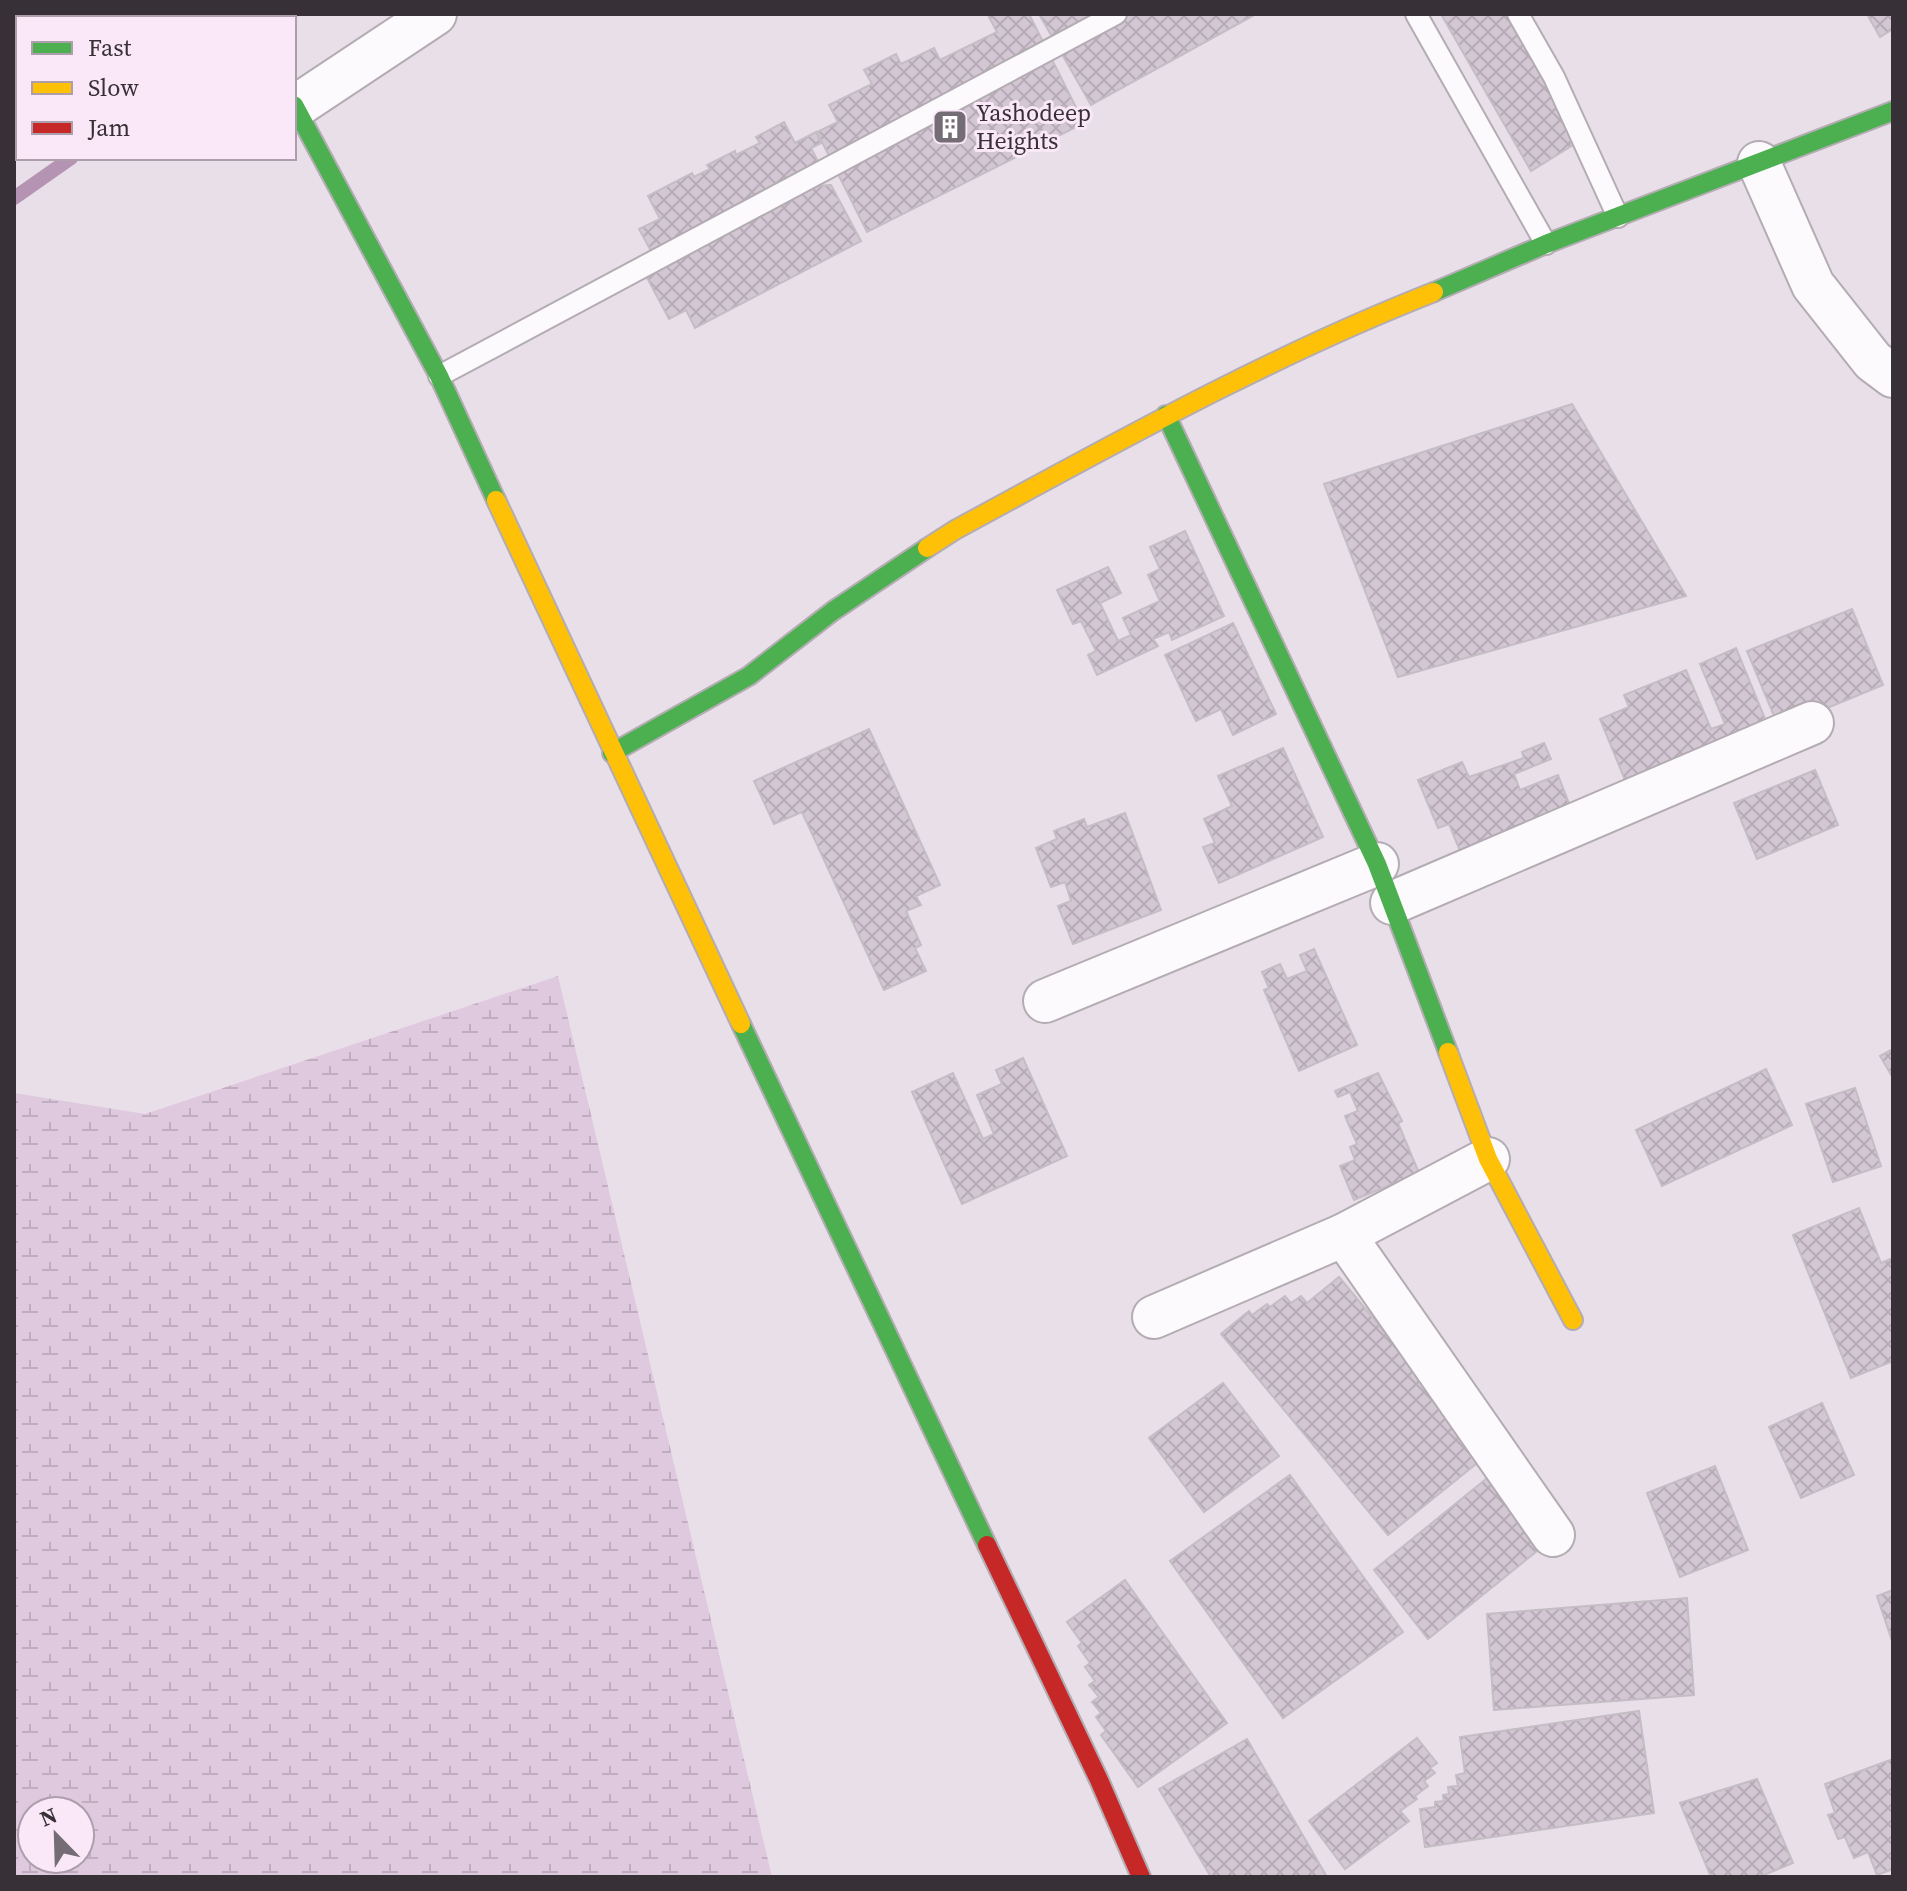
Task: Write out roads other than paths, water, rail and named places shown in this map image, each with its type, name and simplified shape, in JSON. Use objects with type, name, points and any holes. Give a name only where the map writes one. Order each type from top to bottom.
[{"type":"street","points":[[296,105],[435,14]]},
{"type":"street","points":[[296,108],[439,376],[612,753],[1092,1766],[1141,1877]]},
{"type":"street","points":[[612,753],[749,676],[833,611],[955,530],[1166,415],[1362,320],[1492,269],[1546,244],[1893,111]]},
{"type":"street","points":[[1759,163],[1813,285],[1873,361],[1893,376]]},
{"type":"street","points":[[1166,415],[1377,864],[1488,1159],[1573,1320]]},
{"type":"street","points":[[1392,903],[1812,723]]},
{"type":"street","points":[[1045,1001],[1377,864]]},
{"type":"street","points":[[1154,1317],[1344,1235],[1488,1159]]},
{"type":"street","points":[[1344,1235],[1553,1535]]},
{"type":"lane","points":[[439,376],[1116,14]]},
{"type":"lane","points":[[1416,14],[1546,244]]},
{"type":"lane","points":[[1518,14],[1554,77],[1618,217]]},
{"type":"waterway","points":[[14,198],[68,160]]},
{"type":"place","name":"Yashodeep Heights","points":[[950,127]]}]
